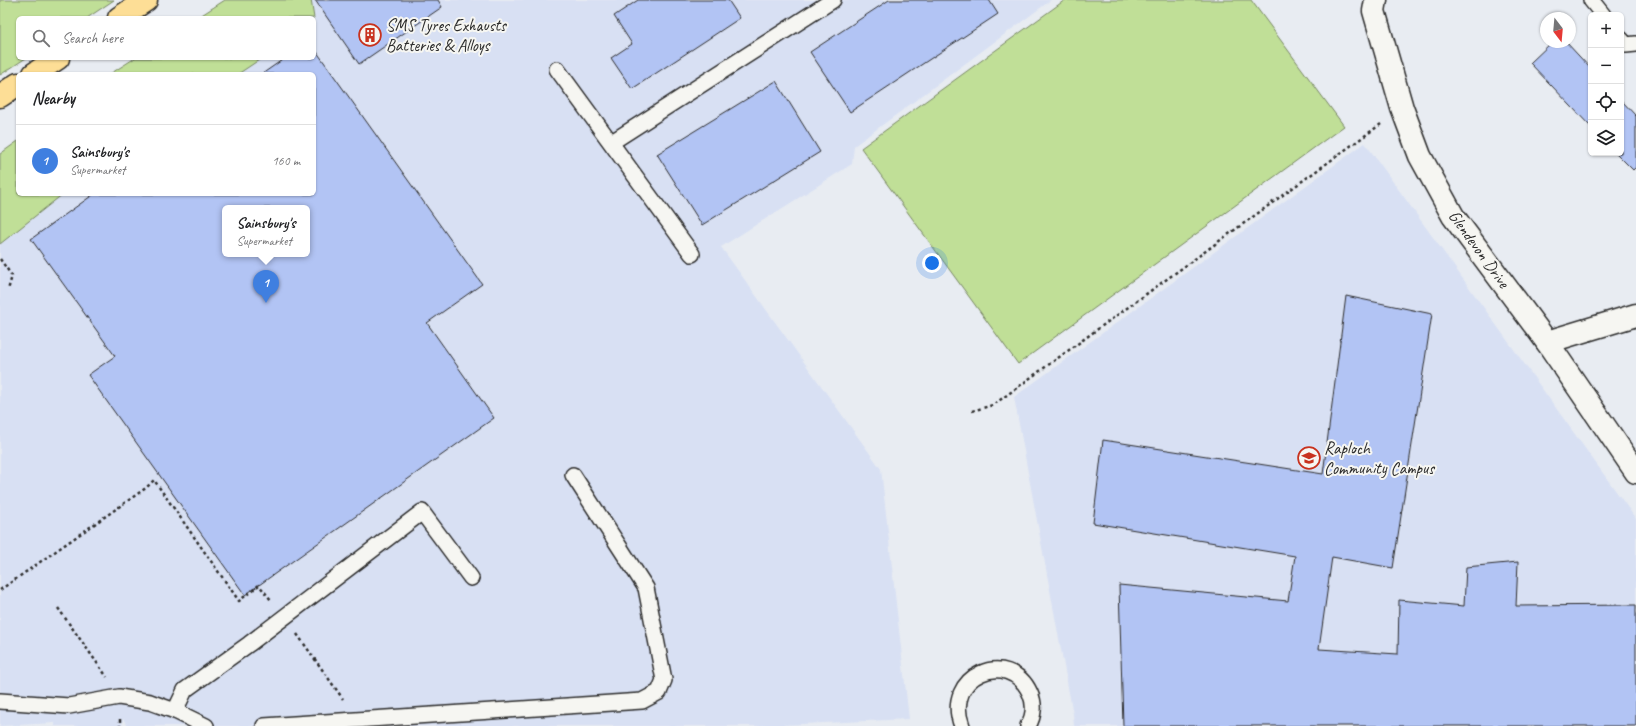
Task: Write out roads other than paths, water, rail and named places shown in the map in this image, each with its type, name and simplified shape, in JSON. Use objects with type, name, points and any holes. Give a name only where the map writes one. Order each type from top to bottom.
[{"type":"main road","points":[[122,16],[146,0]]},
{"type":"main road","points":[[37,72],[55,60]]},
{"type":"main road","points":[[0,96],[16,85]]},
{"type":"street","name":"Glendevon Drive","points":[[1376,0],[1374,11],[1402,108],[1420,156],[1453,216],[1547,342],[1636,472]]},
{"type":"street","points":[[1547,342],[1636,315]]},
{"type":"lane","points":[[612,142],[832,0]]},
{"type":"lane","points":[[1591,0],[1601,12]]},
{"type":"lane","points":[[1624,43],[1626,45],[1636,44]]},
{"type":"lane","points":[[557,69],[612,142],[692,254]]},
{"type":"lane","points":[[264,726],[642,701],[659,692],[664,680],[646,588],[573,475]]},
{"type":"lane","points":[[175,711],[185,690],[422,512],[470,578]]},
{"type":"lane","points":[[962,726],[958,716],[957,704],[961,692],[967,682],[976,675],[987,670],[999,670],[1010,672],[1020,679],[1027,687],[1032,698],[1034,709],[1028,726]]},
{"type":"lane","points":[[0,701],[69,706],[119,697],[150,702],[175,711],[206,726]]},
{"type":"place","name":"SMS Tyres Exhausts Batteries & Alloys","points":[[370,35]]},
{"type":"place","name":"Sainsbury's","points":[[266,303]]},
{"type":"place","name":"Raploch Community Campus","points":[[1309,458]]}]
